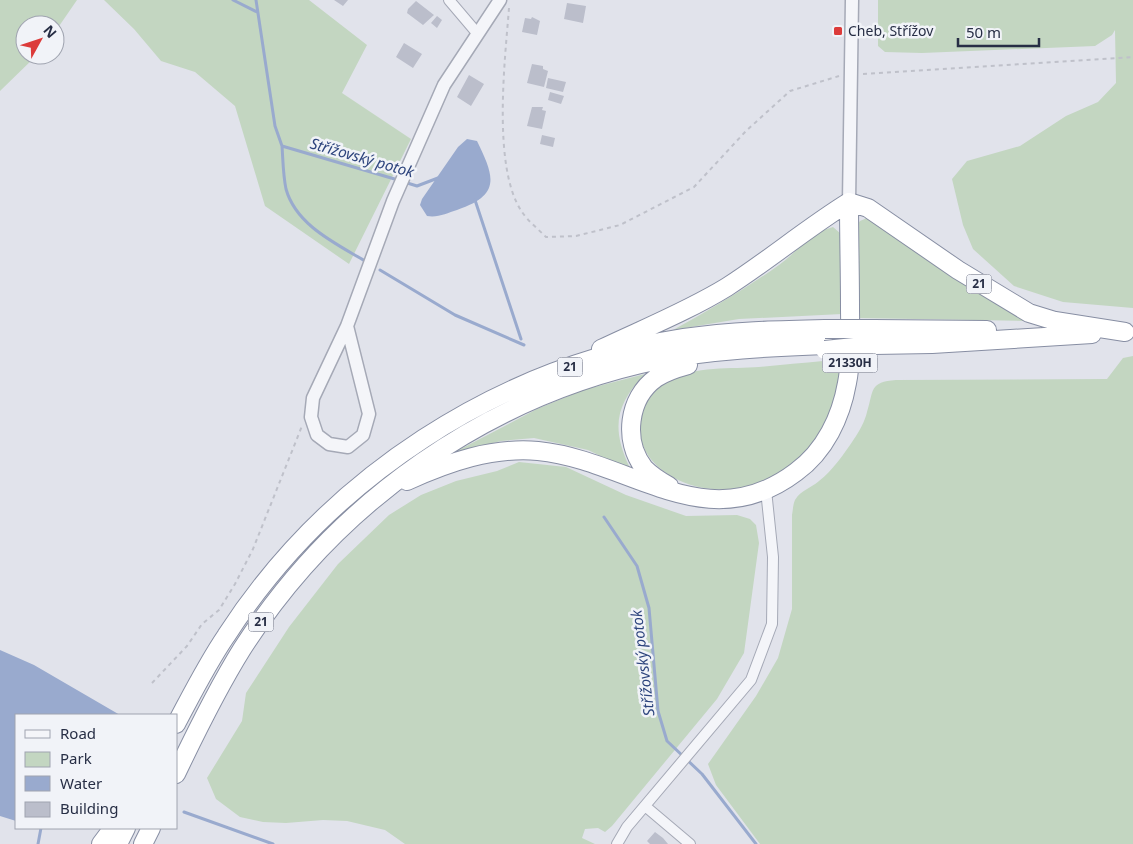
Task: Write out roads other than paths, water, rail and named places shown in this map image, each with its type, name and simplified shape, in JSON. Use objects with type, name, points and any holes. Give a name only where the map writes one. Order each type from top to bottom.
[{"type":"highway","name":"21","points":[[178,770],[218,691],[257,627],[303,568],[336,533],[403,475],[442,448],[496,417],[550,392],[660,360],[825,341],[874,337],[942,344],[1125,332],[1055,321],[1029,313],[958,270],[868,208],[849,202]]},
{"type":"highway","points":[[546,375],[656,324],[726,288],[781,251],[815,223],[849,202]]},
{"type":"highway","name":"21330H","points":[[766,490],[789,478],[815,455],[830,432],[844,399],[850,366],[849,202]]},
{"type":"highway","name":"21","points":[[178,720],[221,644],[242,612],[288,554],[340,501],[430,433],[486,402],[546,375],[611,355],[684,338],[729,332],[825,341]]},
{"type":"highway","name":"21","points":[[710,499],[671,487],[644,468],[637,456],[632,443],[631,420],[634,407],[648,386],[666,372],[694,364],[825,341]]},
{"type":"highway","name":"21","points":[[379,495],[454,462],[483,454],[521,450],[585,461],[671,493],[710,499]]},
{"type":"highway","points":[[710,499],[738,498],[766,490]]},
{"type":"highway","points":[[102,844],[112,829]]},
{"type":"highway","points":[[118,844],[126,829]]},
{"type":"highway","points":[[144,844],[151,829]]},
{"type":"street","points":[[449,0],[477,33]]},
{"type":"street","points":[[347,326],[369,414],[363,435],[348,447],[329,444],[317,434],[311,417],[313,398],[347,326],[393,201],[407,173],[444,85],[500,0]]},
{"type":"street","name":"21330H","points":[[849,202],[852,0]]},
{"type":"street","points":[[616,844],[645,806],[751,680],[755,671],[772,624],[773,557],[766,490]]},
{"type":"street","points":[[645,806],[690,844]]},
{"type":"water","points":[[467,139],[477,141],[487,164],[490,174],[488,191],[482,198],[457,210],[442,215],[427,216],[420,205],[422,199],[458,147]]},
{"type":"water","points":[[0,650],[34,665],[118,714],[15,714],[15,821],[0,816]]},
{"type":"waterway","points":[[233,0],[257,12]]},
{"type":"waterway","name":"Střížovský potok","points":[[256,0],[275,126],[282,146],[398,180]]},
{"type":"waterway","points":[[282,146],[286,189],[298,213],[307,223],[329,240],[365,261]]},
{"type":"waterway","name":"Střížovský potok","points":[[404,182],[417,186],[438,178]]},
{"type":"waterway","name":"Střížovský potok","points":[[475,200],[521,339]]},
{"type":"waterway","points":[[380,270],[455,315],[524,345]]},
{"type":"waterway","name":"Střížovský potok","points":[[604,517],[637,566],[649,608],[658,711],[667,741],[702,774],[756,844]]},
{"type":"waterway","points":[[184,812],[273,844]]},
{"type":"waterway","points":[[38,844],[41,829]]},
{"type":"place","name":"Cheb, Střížov","points":[[838,31]]}]
